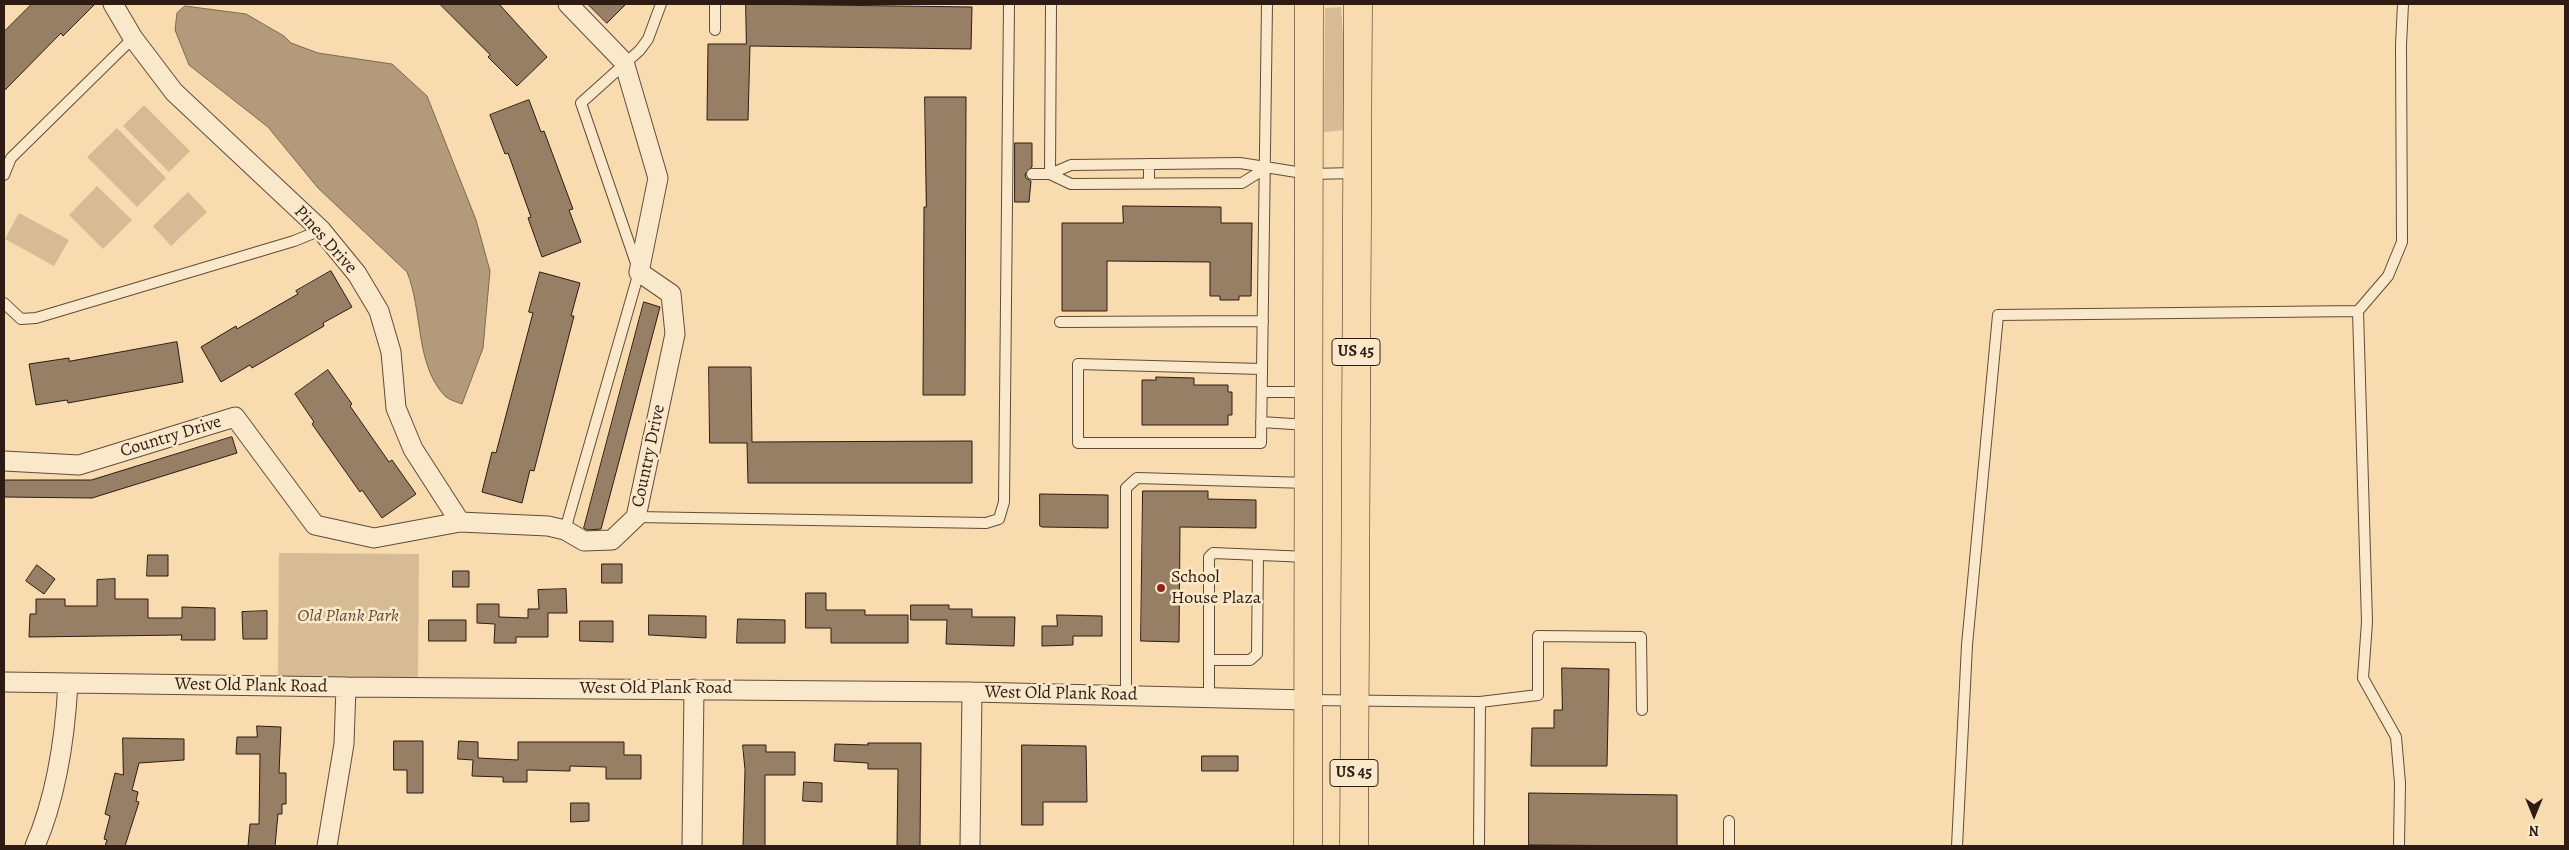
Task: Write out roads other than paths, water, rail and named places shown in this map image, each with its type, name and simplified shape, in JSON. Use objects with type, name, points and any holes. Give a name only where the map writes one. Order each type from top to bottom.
[{"type":"main road","name":"US 45","points":[[1308,846],[1309,4]]},
{"type":"main road","name":"US 45","points":[[1354,846],[1358,4]]},
{"type":"street","name":"Pines Drive","points":[[113,4],[133,38],[174,92],[321,230],[357,274],[379,310],[391,352],[396,408],[413,450],[460,522]]},
{"type":"street","points":[[568,4],[624,62],[658,178],[639,272]]},
{"type":"street","name":"Country Drive","points":[[4,461],[79,465],[235,417],[316,525],[374,538],[460,522],[548,526],[565,530],[584,541],[612,540],[636,517],[675,334],[671,294],[639,272]]},
{"type":"street","name":"West Old Plank Road","points":[[4,682],[346,688],[972,692],[1308,700]]},
{"type":"street","points":[[35,846],[43,827],[54,784],[65,729],[68,683]]},
{"type":"street","points":[[327,846],[344,744],[346,688]]},
{"type":"street","points":[[692,846],[694,689]]},
{"type":"street","points":[[970,846],[972,692]]},
{"type":"lane","points":[[565,530],[639,272],[581,103],[624,62],[640,50],[648,39],[661,4]]},
{"type":"lane","points":[[715,30],[716,4]]},
{"type":"lane","points":[[636,517],[986,523],[999,519],[1004,502],[1011,174],[1009,4]]},
{"type":"lane","points":[[1050,174],[1051,4]]},
{"type":"lane","points":[[1262,369],[1078,364],[1078,443],[1261,443],[1267,4]]},
{"type":"lane","points":[[2400,846],[2400,782],[2396,737],[2363,678],[2367,622],[2358,310],[2388,276],[2402,242],[2401,45],[2404,4]]},
{"type":"lane","points":[[4,175],[11,158],[133,38]]},
{"type":"lane","points":[[1032,174],[1050,174],[1071,164],[1240,163],[1309,174],[1357,173]]},
{"type":"lane","points":[[1149,164],[1149,184]]},
{"type":"lane","points":[[1050,174],[1071,184],[1242,183],[1266,168]]},
{"type":"lane","points":[[4,303],[21,319],[36,318],[294,241],[321,230]]},
{"type":"lane","points":[[1957,846],[1967,646],[1998,315],[2358,310]]},
{"type":"lane","points":[[1060,322],[1263,321]]},
{"type":"lane","points":[[1262,392],[1309,392]]},
{"type":"lane","points":[[1261,422],[1309,425]]},
{"type":"lane","points":[[1126,696],[1126,488],[1137,478],[1309,484]]},
{"type":"lane","points":[[1209,698],[1209,556],[1213,553],[1309,557]]},
{"type":"lane","points":[[1209,660],[1250,660],[1257,654],[1258,555]]},
{"type":"lane","points":[[1308,700],[1480,702],[1538,695],[1538,636],[1641,636],[1642,710]]},
{"type":"lane","points":[[1479,846],[1480,702]]},
{"type":"lane","points":[[1729,821],[1729,846]]},
{"type":"place","name":"School House Plaza","points":[[1161,588]]},
{"type":"park label","name":"Old Plank Park","points":[[348,617]]}]
